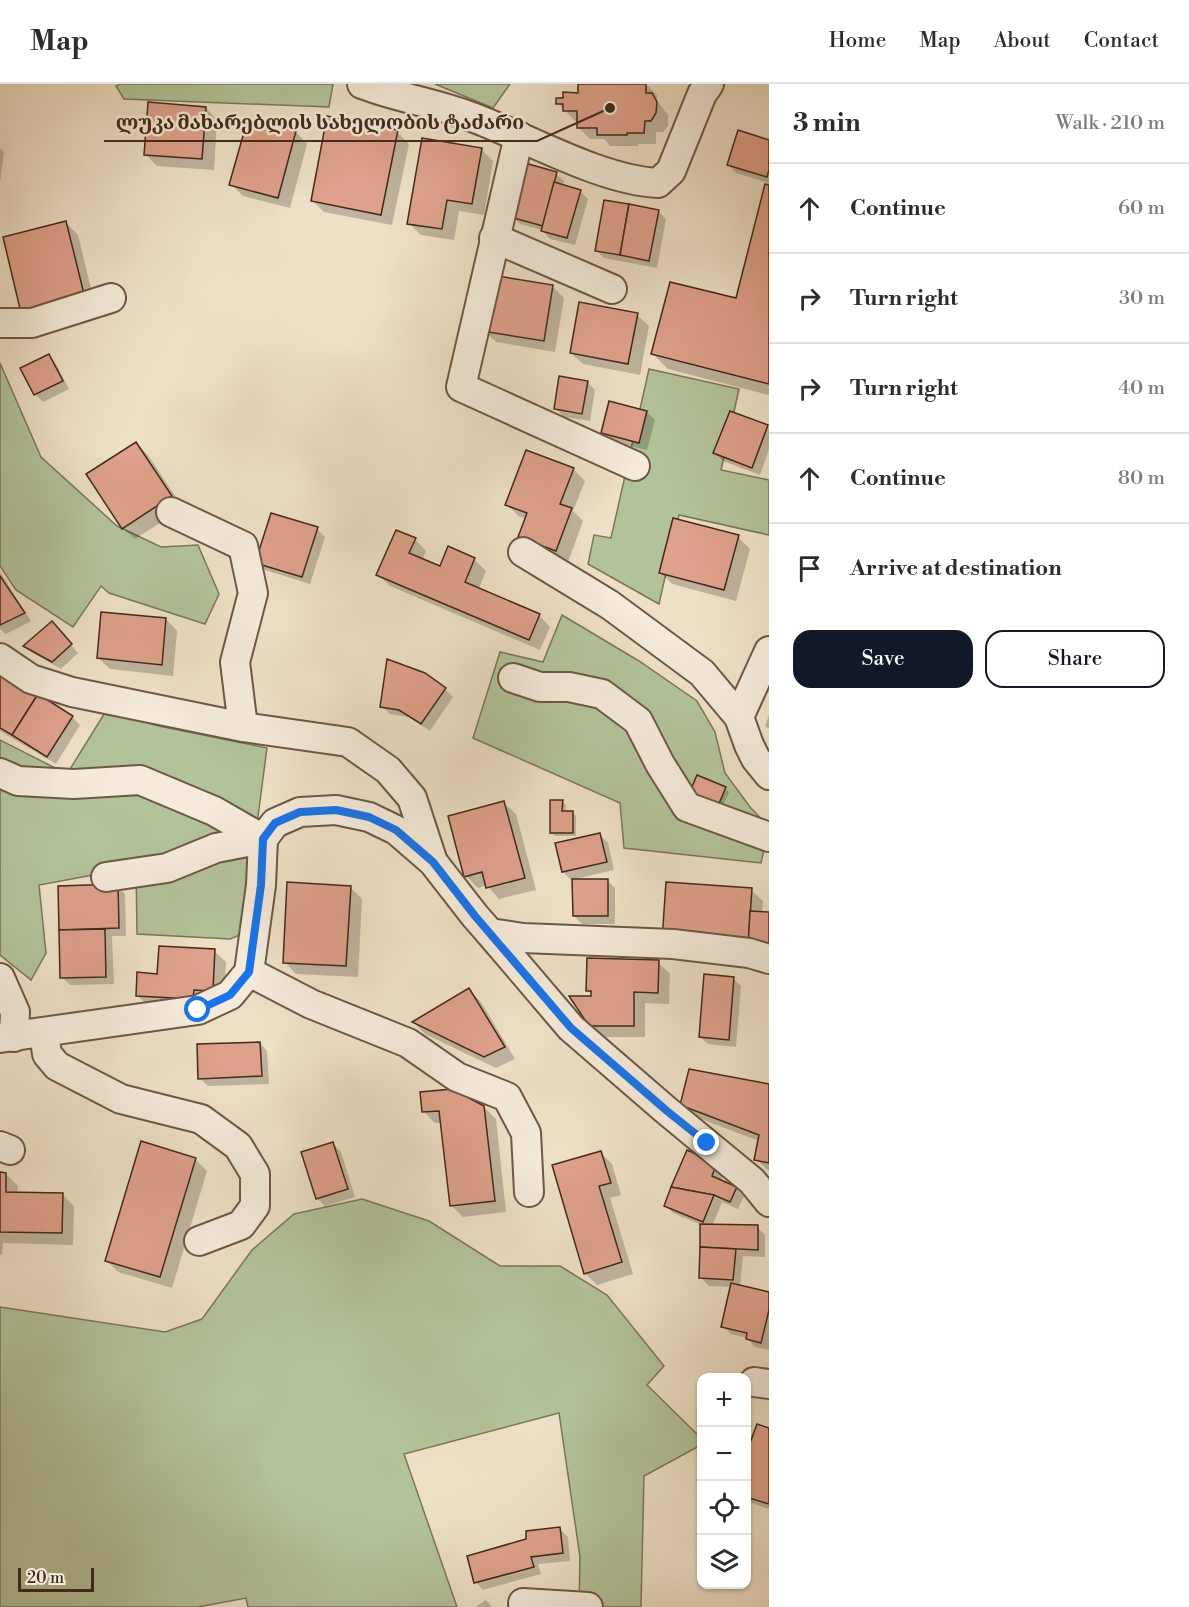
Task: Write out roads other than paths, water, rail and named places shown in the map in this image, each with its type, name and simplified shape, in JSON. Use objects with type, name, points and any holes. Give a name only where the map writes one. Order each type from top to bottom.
[{"type":"street","points":[[362,84],[382,92],[470,116],[596,169],[641,182],[658,183],[671,171],[702,94],[709,84]]},
{"type":"street","points":[[519,136],[461,387],[635,466]]},
{"type":"street","points":[[494,238],[612,289]]},
{"type":"street","points":[[0,323],[32,323],[111,298]]},
{"type":"street","points":[[171,512],[243,546],[253,593],[236,662],[243,727]]},
{"type":"street","points":[[522,552],[610,605],[702,673],[739,717],[749,746],[769,775]]},
{"type":"street","points":[[739,717],[769,651]]},
{"type":"street","points":[[0,658],[31,679],[72,692],[243,727],[348,742],[388,770],[412,798],[433,862]]},
{"type":"street","points":[[513,678],[540,687],[568,687],[602,694],[638,721],[660,764],[687,807],[769,837]]},
{"type":"street","points":[[0,773],[18,781],[74,784],[140,780],[214,812],[263,839]]},
{"type":"street","points":[[0,978],[15,1012],[7,1038],[198,1010],[230,995],[249,972],[261,885],[263,839],[275,823],[300,812],[336,810],[369,817],[396,830],[433,862],[475,916],[571,1028],[667,1111],[753,1180],[769,1202]]},
{"type":"street","points":[[106,877],[167,868],[216,848],[263,839]]},
{"type":"street","points":[[490,933],[524,938],[673,944],[749,953],[769,959]]},
{"type":"street","points":[[249,972],[311,1004],[408,1043],[458,1077],[507,1097],[526,1133],[529,1192]]},
{"type":"street","points":[[44,1033],[47,1054],[57,1066],[121,1099],[201,1119],[238,1146],[255,1174],[255,1206],[241,1225],[199,1241]]},
{"type":"street","points":[[522,1603],[588,1607]]},
{"type":"place","name":"ლუკა მახარებლის სახელობის ტაძარი","points":[[610,108]]}]
